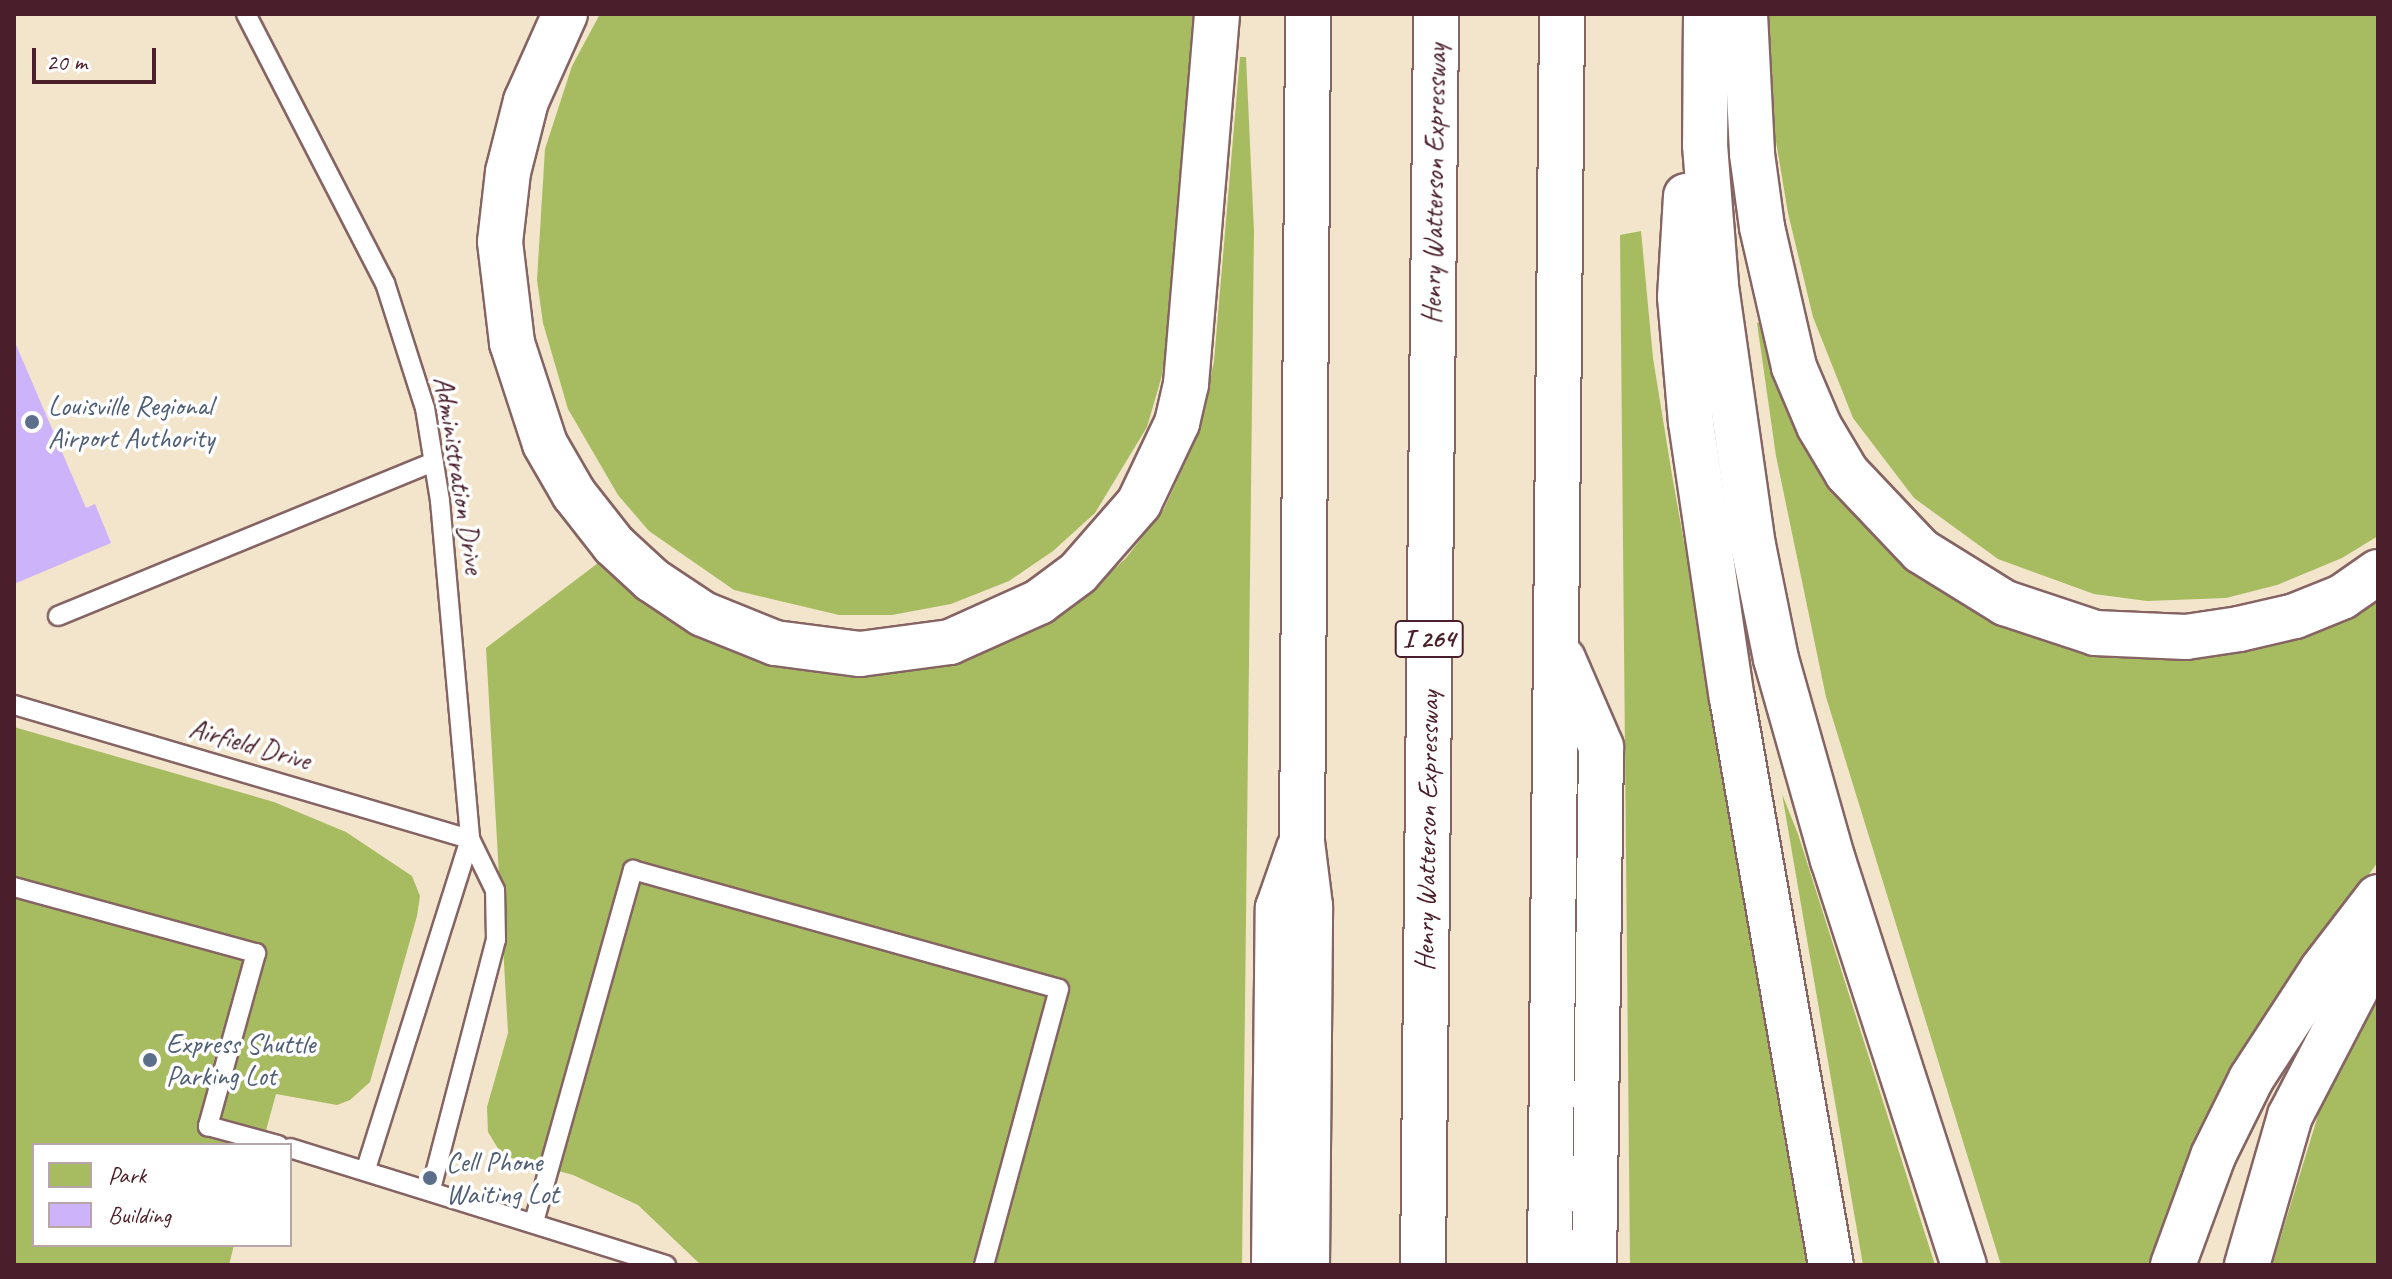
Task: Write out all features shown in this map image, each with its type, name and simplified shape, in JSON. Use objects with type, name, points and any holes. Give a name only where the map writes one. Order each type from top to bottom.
[{"type":"highway","points":[[565,14],[526,101],[508,172],[500,242],[512,343],[545,444],[574,494],[614,545],[652,580],[703,614],[775,643],[860,654],[950,642],[1039,602],[1078,573],[1139,503],[1177,423],[1186,384],[1217,14]]},
{"type":"highway","points":[[1307,1265],[1310,906],[1302,842],[1308,14]]},
{"type":"highway","name":"Henry Watterson Expressway","points":[[1423,1265],[1436,14]]},
{"type":"highway","points":[[1550,1265],[1562,14]]},
{"type":"highway","points":[[1704,14],[1680,297],[1691,422],[1734,714],[1831,1265]]},
{"type":"highway","points":[[1704,14],[1705,145],[1716,286],[1753,545],[1776,659],[1833,860],[1964,1265]]},
{"type":"highway","points":[[1745,14],[1752,154],[1762,227],[1794,367],[1819,426],[1847,473],[1921,551],[1993,596],[2052,622],[2095,633],[2186,637],[2295,616],[2342,597],[2378,572]]},
{"type":"highway","points":[[1557,644],[1601,747],[1594,1265]]},
{"type":"highway","points":[[1274,1265],[1278,908],[1302,842]]},
{"type":"highway","points":[[2173,1265],[2213,1156],[2251,1079],[2322,970],[2378,897]]},
{"type":"highway","points":[[2247,1265],[2290,1116],[2378,947]]},
{"type":"lane","name":"Administration Drive","points":[[246,14],[385,283],[414,365],[434,462],[470,839],[495,890],[496,940],[431,1189]]},
{"type":"lane","points":[[58,616],[434,462]]},
{"type":"lane","name":"Airfield Drive","points":[[14,705],[470,839]]},
{"type":"lane","name":"Administration Drive","points":[[366,1169],[470,839]]},
{"type":"lane","points":[[534,1222],[633,870],[1059,989],[984,1265]]},
{"type":"lane","points":[[14,887],[256,953],[208,1126],[271,1143]]},
{"type":"lane","points":[[292,1149],[431,1189],[666,1265]]},
{"type":"green space","points":[[600,14],[1194,14],[1170,331],[1161,379],[1147,427],[1095,513],[1053,551],[1009,581],[951,604],[892,615],[839,615],[734,590],[649,531],[618,495],[568,409],[543,323],[537,280],[545,149],[572,66]]},
{"type":"green space","points":[[1768,14],[2378,14],[2378,536],[2342,558],[2277,585],[2226,598],[2147,601],[2094,594],[1998,559],[1914,498],[1853,418],[1813,317],[1788,213],[1770,106]]},
{"type":"green space","points":[[1240,57],[1246,57],[1254,231],[1242,1265],[701,1265],[638,1205],[573,1175],[512,1158],[499,1150],[488,1132],[487,1107],[508,1033],[486,648],[602,560],[844,671],[954,661],[982,653],[1050,619],[1091,591],[1126,558],[1164,509],[1200,430],[1214,361]]},
{"type":"green space","points":[[1641,231],[1653,358],[1672,475],[1813,1265],[1630,1265],[1620,235]]},
{"type":"green space","points":[[1763,321],[1836,490],[1860,520],[1936,585],[2014,628],[2041,637],[2378,597],[2378,862],[2259,1023],[2231,1070],[2184,1170],[2153,1265],[2001,1265],[1826,697],[1776,456],[1757,323]]},
{"type":"green space","points":[[14,727],[274,802],[346,832],[412,876],[420,896],[417,916],[370,1082],[350,1100],[337,1105],[276,1094],[263,1143],[32,1143],[32,1247],[234,1247],[229,1265],[14,1265]]},
{"type":"green space","points":[[1782,794],[1798,834],[1935,1265],[1863,1265]]},
{"type":"green space","points":[[2378,991],[2378,1265],[2272,1265],[2320,1109]]},
{"type":"building","name":"Louisville Regional Airport Authority","points":[[14,340],[86,508],[95,504],[111,543],[14,584]]},
{"type":"place","name":"Louisville Regional Airport Authority","points":[[32,422]]},
{"type":"place","name":"Express Shuttle Parking Lot","points":[[150,1060]]},
{"type":"place","name":"Cell Phone Waiting Lot","points":[[430,1178]]}]
